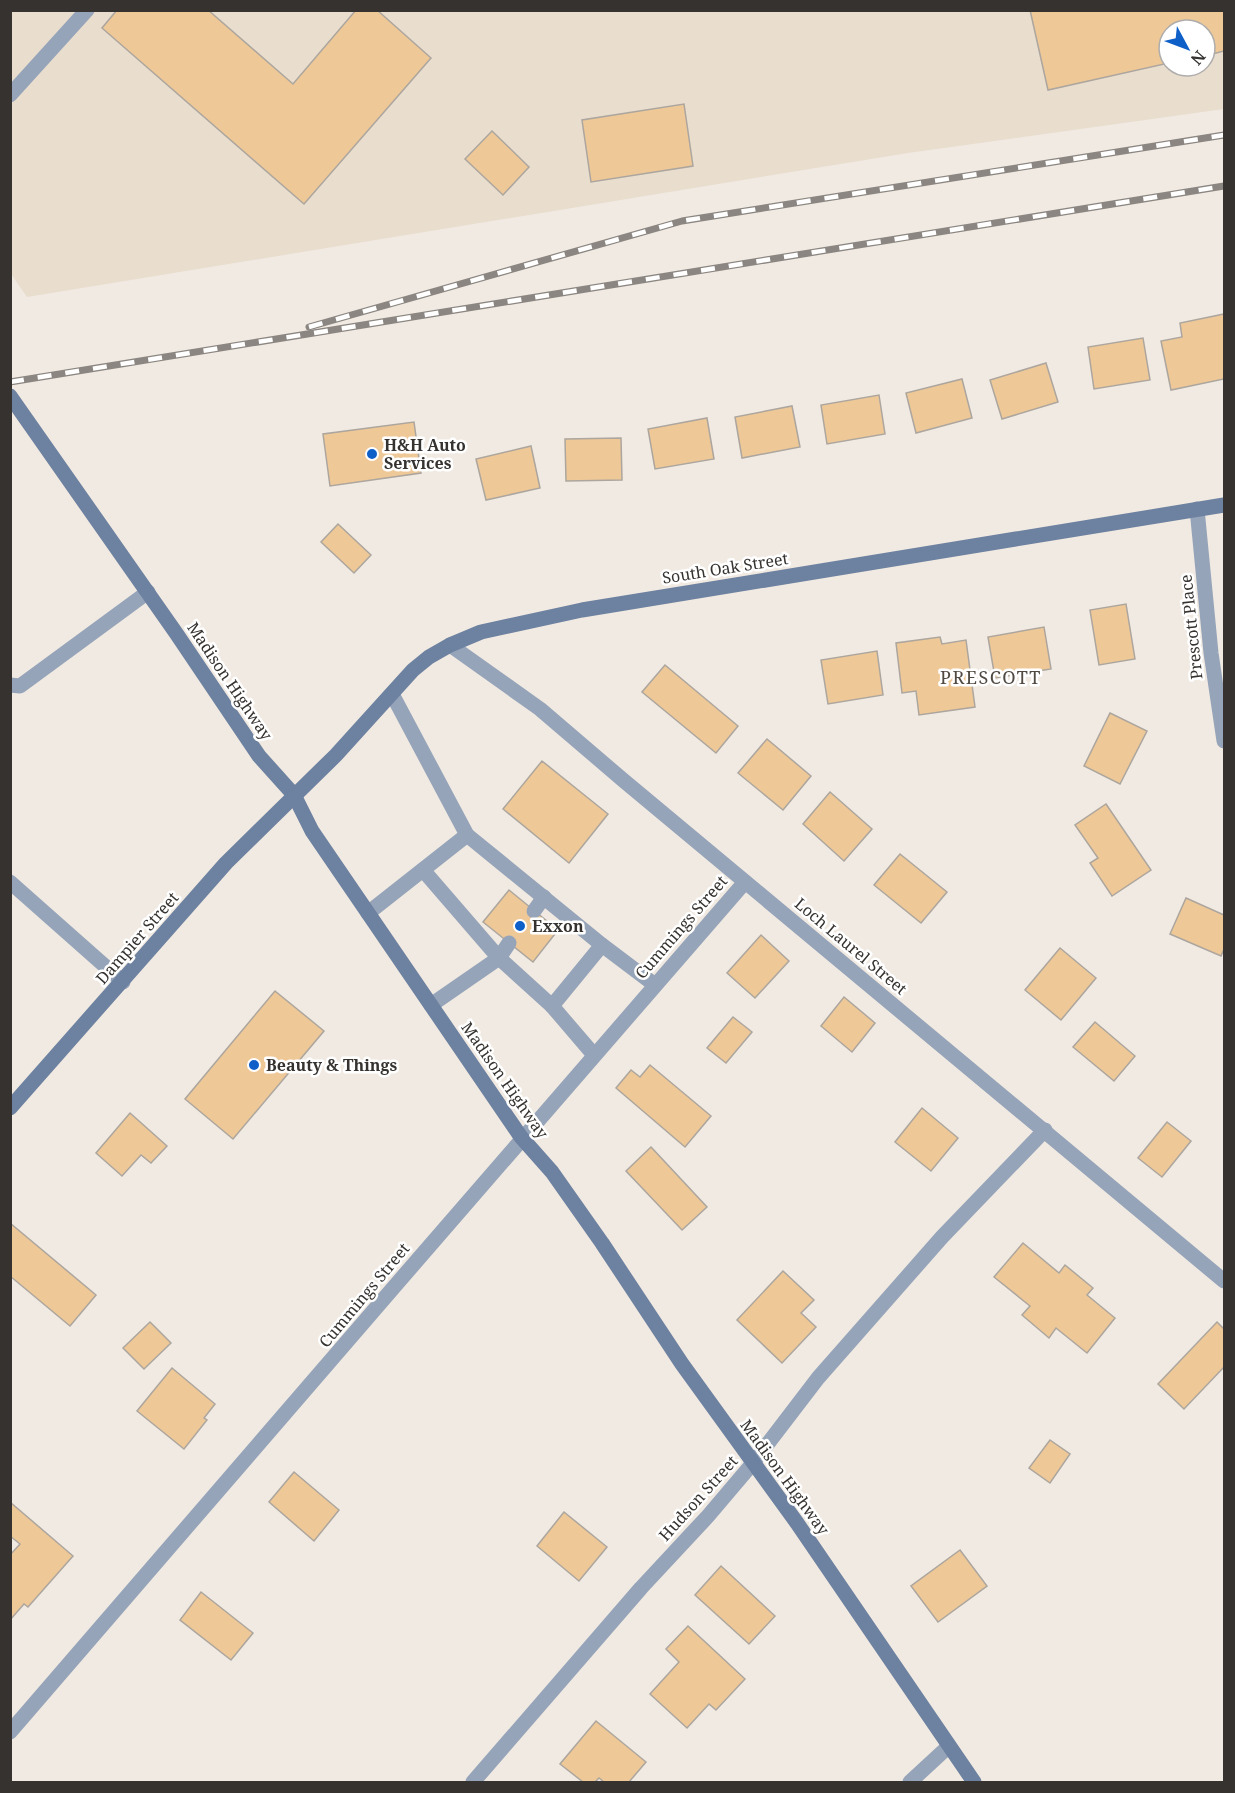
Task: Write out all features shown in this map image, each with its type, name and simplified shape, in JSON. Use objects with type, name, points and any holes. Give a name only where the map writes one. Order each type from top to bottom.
[{"type":"main road","name":"Madison Highway","points":[[10,396],[148,592],[259,756],[294,795],[312,831],[521,1137],[552,1172],[602,1243],[682,1364],[797,1523],[974,1782]]},
{"type":"main road","name":"South Oak Street","points":[[294,795],[336,755],[413,670],[429,657],[450,645],[481,632],[582,610],[1224,505]]},
{"type":"main road","name":"Dampier Street","points":[[10,1108],[226,863],[294,795]]},
{"type":"street","points":[[10,95],[87,10]]},
{"type":"street","name":"Prescott Place","points":[[1197,509],[1211,653],[1224,741]]},
{"type":"street","points":[[10,685],[20,686],[148,592]]},
{"type":"street","name":"Loch Laurel Street","points":[[450,645],[540,709],[1224,1281]]},
{"type":"street","points":[[392,694],[467,835],[655,985]]},
{"type":"street","points":[[368,913],[467,835]]},
{"type":"street","points":[[423,870],[499,958],[552,1006],[594,1055]]},
{"type":"street","points":[[10,882],[123,982]]},
{"type":"street","name":"Cummings Street","points":[[10,1732],[264,1440],[521,1137],[745,882]]},
{"type":"street","points":[[534,910],[544,897]]},
{"type":"street","points":[[431,1005],[499,958],[509,943]]},
{"type":"street","points":[[552,1006],[602,945]]},
{"type":"street","name":"Hudson Street","points":[[474,1782],[640,1588],[708,1516],[753,1463],[818,1378],[942,1237],[1045,1130]]},
{"type":"street","points":[[910,1782],[949,1746]]},
{"type":"shaded area","points":[[11,11],[1224,11],[1224,109],[908,153],[27,297],[11,274]]},
{"type":"building","points":[[117,10],[208,10],[293,84],[356,10],[377,10],[431,58],[304,204],[102,28]]},
{"type":"building","points":[[1030,10],[1224,10],[1224,51],[1217,53],[1217,18],[1157,18],[1157,66],[1048,90]]},
{"type":"building","points":[[684,104],[693,166],[591,182],[582,120]]},
{"type":"building","points":[[492,131],[529,167],[503,195],[465,159]]},
{"type":"building","points":[[1224,314],[1224,379],[1171,390],[1161,341],[1182,337],[1180,323]]},
{"type":"building","points":[[1143,338],[1150,380],[1094,389],[1088,347]]},
{"type":"building","points":[[1046,363],[1058,402],[1002,419],[990,380]]},
{"type":"building","points":[[962,379],[972,418],[916,433],[906,393]]},
{"type":"building","points":[[879,395],[885,434],[827,444],[821,405]]},
{"type":"building","points":[[792,406],[800,447],[742,458],[735,417]]},
{"type":"building","points":[[707,418],[714,459],[655,469],[648,429]]},
{"type":"building","name":"H&H Auto Services","points":[[414,422],[421,473],[330,486],[323,434]]},
{"type":"building","points":[[621,438],[622,480],[566,481],[565,439]]},
{"type":"building","points":[[531,446],[540,488],[486,500],[476,459]]},
{"type":"building","points":[[338,524],[371,555],[354,573],[321,542]]},
{"type":"building","points":[[1126,604],[1135,659],[1099,665],[1090,610]]},
{"type":"building","points":[[1044,627],[1051,669],[995,678],[988,637]]},
{"type":"building","points":[[940,637],[942,644],[966,640],[975,707],[919,715],[916,691],[902,693],[896,643]]},
{"type":"building","points":[[877,651],[883,695],[828,704],[821,660]]},
{"type":"building","points":[[665,665],[738,726],[716,753],[642,692]]},
{"type":"building","points":[[1110,713],[1147,731],[1120,784],[1084,766]]},
{"type":"building","points":[[767,739],[811,776],[783,810],[738,773]]},
{"type":"building","points":[[542,761],[608,814],[569,863],[503,809]]},
{"type":"building","points":[[830,792],[872,829],[844,861],[803,824]]},
{"type":"building","points":[[1106,804],[1151,870],[1112,896],[1090,863],[1098,858],[1075,825]]},
{"type":"building","points":[[900,854],[947,892],[921,923],[874,885]]},
{"type":"building","name":"Exxon","points":[[509,890],[558,930],[533,962],[483,922]]},
{"type":"building","points":[[1186,898],[1224,915],[1224,949],[1221,956],[1170,934]]},
{"type":"building","points":[[761,935],[789,961],[755,998],[727,973]]},
{"type":"building","points":[[1060,948],[1096,978],[1061,1020],[1025,990]]},
{"type":"building","name":"Beauty & Things","points":[[275,991],[324,1031],[233,1139],[185,1099]]},
{"type":"building","points":[[844,997],[875,1023],[852,1052],[821,1026]]},
{"type":"building","points":[[733,1017],[752,1032],[726,1063],[707,1048]]},
{"type":"building","points":[[1095,1022],[1135,1056],[1114,1081],[1073,1047]]},
{"type":"building","points":[[650,1065],[711,1116],[685,1147],[616,1088],[631,1070],[640,1077]]},
{"type":"building","points":[[922,1108],[958,1138],[931,1171],[895,1142]]},
{"type":"building","points":[[130,1113],[167,1146],[151,1163],[141,1155],[122,1176],[96,1153]]},
{"type":"building","points":[[1167,1122],[1191,1141],[1162,1177],[1138,1158]]},
{"type":"building","points":[[651,1147],[707,1207],[682,1230],[626,1171]]},
{"type":"building","points":[[10,1223],[96,1295],[70,1326],[10,1276]]},
{"type":"building","points":[[1023,1243],[1059,1273],[1065,1265],[1093,1288],[1087,1295],[1115,1318],[1087,1353],[1056,1328],[1049,1338],[1022,1315],[1030,1306],[994,1277]]},
{"type":"building","points":[[783,1271],[814,1300],[801,1313],[816,1327],[782,1363],[737,1320]]},
{"type":"building","points":[[150,1322],[171,1343],[144,1369],[123,1348]]},
{"type":"building","points":[[1217,1322],[1224,1329],[1224,1367],[1184,1409],[1158,1384]]},
{"type":"building","points":[[172,1368],[215,1404],[204,1418],[207,1420],[184,1449],[137,1411]]},
{"type":"building","points":[[1050,1440],[1070,1454],[1050,1483],[1029,1468]]},
{"type":"building","points":[[294,1472],[339,1510],[314,1541],[269,1502]]},
{"type":"building","points":[[10,1502],[73,1556],[28,1607],[24,1604],[10,1620],[10,1555],[20,1544],[10,1536]]},
{"type":"building","points":[[564,1512],[607,1547],[579,1581],[537,1546]]},
{"type":"building","points":[[960,1550],[987,1586],[938,1622],[911,1586]]},
{"type":"building","points":[[721,1566],[775,1616],[749,1644],[695,1595]]},
{"type":"building","points":[[201,1592],[253,1633],[231,1660],[180,1620]]},
{"type":"building","points":[[688,1626],[745,1679],[716,1710],[709,1704],[687,1728],[650,1694],[679,1662],[666,1649]]},
{"type":"building","points":[[596,1721],[646,1762],[629,1782],[604,1782],[599,1778],[595,1782],[583,1782],[560,1764]]},
{"type":"railway","points":[[309,327],[682,221],[1224,135]]},
{"type":"railway","points":[[10,382],[1224,186]]},
{"type":"place","name":"H&H Auto Services","points":[[372,454]]},
{"type":"place","name":"Exxon","points":[[520,926]]},
{"type":"place","name":"Beauty & Things","points":[[254,1065]]},
{"type":"district","name":"PRESCOTT","points":[[991,678]]}]
